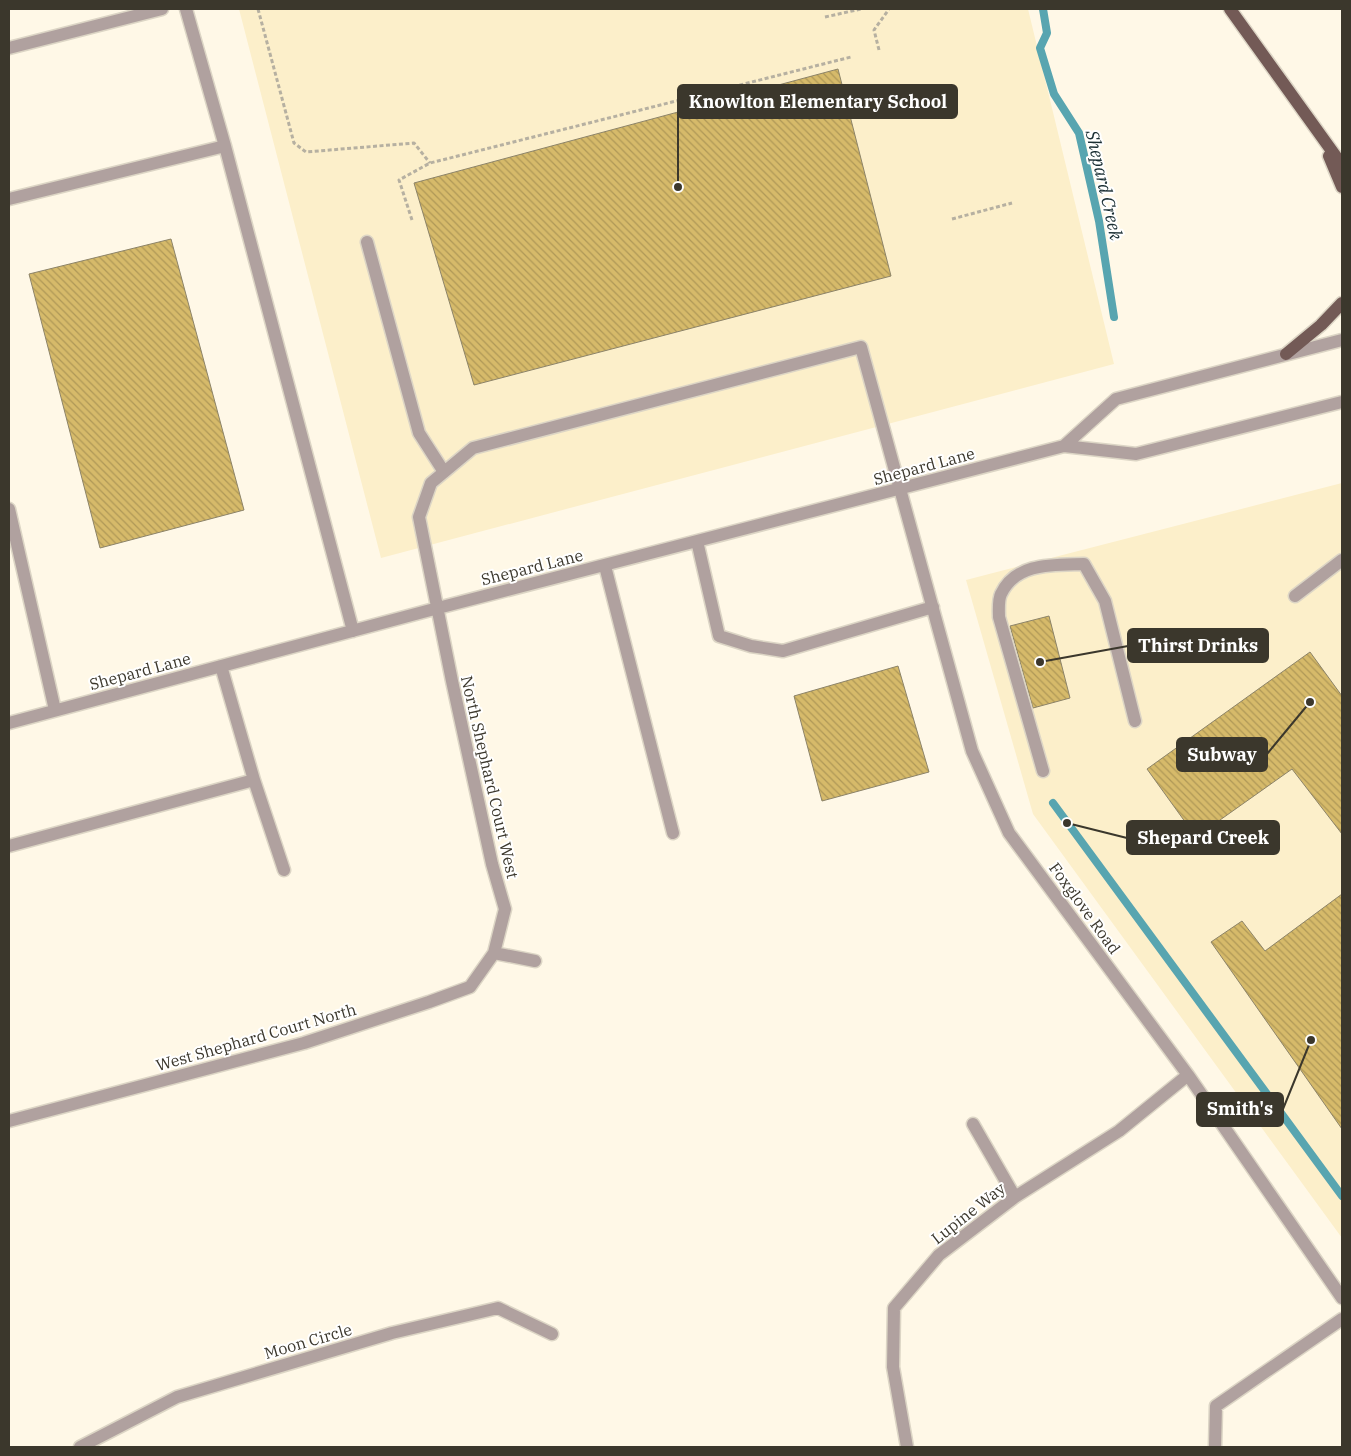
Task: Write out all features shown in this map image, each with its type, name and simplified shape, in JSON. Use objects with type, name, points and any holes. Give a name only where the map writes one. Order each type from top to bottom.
[{"type":"main road","points":[[1230,9],[1342,165]]},
{"type":"main road","points":[[1318,131],[1342,187]]},
{"type":"main road","points":[[1286,354],[1320,326],[1342,303]]},
{"type":"street","points":[[9,48],[162,9]]},
{"type":"street","points":[[186,9],[225,146],[353,631]]},
{"type":"street","points":[[9,199],[225,146]]},
{"type":"street","points":[[367,242],[419,433],[444,472]]},
{"type":"street","name":"Shepard Lane","points":[[1064,446],[1116,399],[1342,340]]},
{"type":"street","name":"North Shephard Court West","points":[[494,953],[504,909],[460,720],[418,517],[431,483],[473,448],[861,346]]},
{"type":"street","name":"Foxglove Road","points":[[861,346],[972,751],[1009,833],[1188,1074],[1342,1298]]},
{"type":"street","name":"Shepard Lane","points":[[9,723],[438,608],[1064,446],[1136,454],[1342,402]]},
{"type":"street","points":[[9,509],[55,710]]},
{"type":"street","points":[[697,541],[719,636],[751,646],[783,651],[933,607]]},
{"type":"street","points":[[1294,596],[1342,560]]},
{"type":"street","points":[[1043,771],[999,617],[1000,594],[1018,573],[1045,565],[1084,564],[1105,601],[1135,721]]},
{"type":"street","points":[[605,566],[673,833]]},
{"type":"street","points":[[221,666],[254,780],[284,870]]},
{"type":"street","points":[[9,846],[254,780]]},
{"type":"street","points":[[494,953],[535,961]]},
{"type":"street","name":"West Shephard Court North","points":[[9,1121],[304,1043],[430,1002],[470,987],[494,953]]},
{"type":"street","name":"Lupine Way","points":[[907,1447],[893,1367],[894,1308],[939,1255],[1015,1197],[1119,1131],[1188,1074]]},
{"type":"street","points":[[973,1124],[1015,1197]]},
{"type":"street","name":"Moon Circle","points":[[80,1447],[177,1397],[392,1333],[488,1310],[498,1308],[552,1334]]},
{"type":"street","points":[[1215,1447],[1216,1406],[1342,1319]]},
{"type":"path","points":[[258,9],[294,144],[306,152],[414,143],[430,163]]},
{"type":"path","points":[[825,17],[861,9]]},
{"type":"path","points":[[879,50],[874,30],[889,9]]},
{"type":"path","points":[[412,220],[399,180],[430,163],[851,57]]},
{"type":"path","points":[[952,219],[1012,203]]},
{"type":"shaded area","points":[[239,9],[1028,9],[1114,364],[381,558]]},
{"type":"shaded area","points":[[1342,483],[1342,1238],[1033,814],[966,580]]},
{"type":"building","points":[[838,69],[891,276],[474,385],[414,183]]},
{"type":"building","points":[[171,239],[244,510],[100,548],[29,274]]},
{"type":"building","points":[[1049,616],[1070,698],[1033,708],[1010,626]]},
{"type":"building","points":[[1310,652],[1342,696],[1342,834],[1292,769],[1196,837],[1147,769]]},
{"type":"building","points":[[898,666],[929,772],[822,801],[794,696]]},
{"type":"building","points":[[1342,894],[1342,1129],[1211,942],[1242,921],[1265,951]]},
{"type":"waterway","name":"Shepard Creek","points":[[1043,9],[1047,33],[1040,48],[1054,94],[1079,133],[1099,221],[1114,317]]},
{"type":"waterway","name":"Shepard Creek","points":[[1053,803],[1342,1196]]},
{"type":"place","name":"Knowlton Elementary School","points":[[678,187]]},
{"type":"place","name":"Thirst Drinks","points":[[1040,662]]},
{"type":"place","name":"Subway","points":[[1310,702]]},
{"type":"place","name":"Shepard Creek","points":[[1067,823]]},
{"type":"place","name":"Smith's","points":[[1311,1040]]}]
